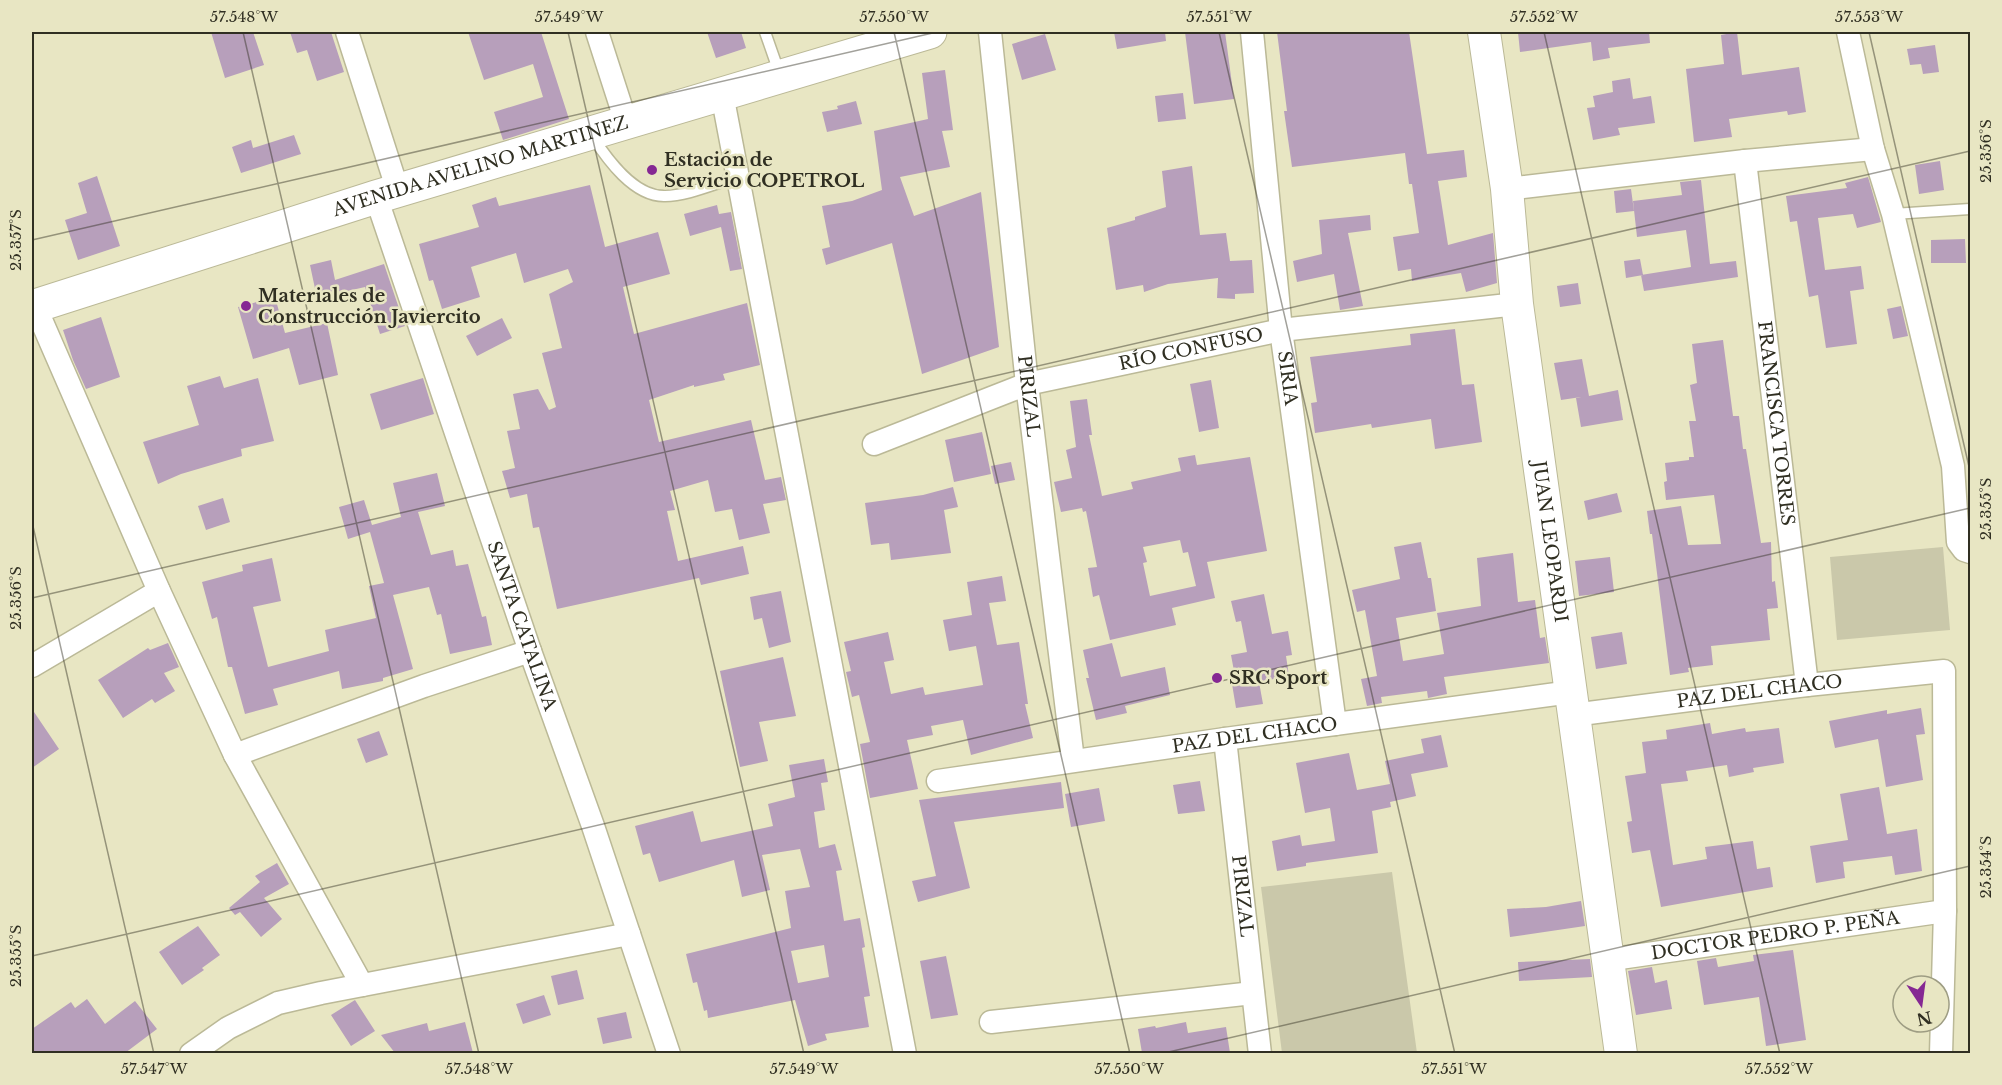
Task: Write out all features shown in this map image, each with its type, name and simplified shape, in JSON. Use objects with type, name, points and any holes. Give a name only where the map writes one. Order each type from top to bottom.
[{"type":"main road","name":"AVENIDA AVELINO MARTINEZ","points":[[33,306],[386,194],[780,76],[877,40],[930,32]]},
{"type":"main road","name":"JUAN LEOPARDI","points":[[1484,32],[1507,189],[1517,304],[1606,960],[1621,1053]]},
{"type":"street","name":"SANTA CATALINA","points":[[347,32],[386,194],[530,651],[593,826],[669,1053]]},
{"type":"street","points":[[597,32],[626,123]]},
{"type":"street","name":"PIRIZAL","points":[[990,32],[1028,384],[1073,760]]},
{"type":"street","name":"SIRIA","points":[[1252,32],[1281,330],[1335,724]]},
{"type":"street","points":[[1848,32],[1873,149],[1893,214],[1953,466],[1958,542],[1964,550],[1971,552]]},
{"type":"street","points":[[722,94],[905,1053]]},
{"type":"street","points":[[1507,189],[1745,161],[1873,149]]},
{"type":"street","name":"FRANCISCA TORRES","points":[[1745,161],[1807,685]]},
{"type":"street","name":"RÍO CONFUSO","points":[[874,444],[1028,384],[1281,330],[1517,304]]},
{"type":"street","points":[[33,306],[159,591],[235,755],[362,985]]},
{"type":"street","points":[[32,666],[159,591]]},
{"type":"street","points":[[235,755],[424,686],[530,651]]},
{"type":"street","name":"PAZ DEL CHACO","points":[[938,781],[1335,724],[1807,685],[1944,671],[1945,911]]},
{"type":"street","name":"PIRIZAL","points":[[1225,738],[1260,1053]]},
{"type":"street","points":[[1941,1053],[1945,911]]},
{"type":"street","name":"DOCTOR PEDRO P. PEÑA","points":[[1606,960],[1945,911]]},
{"type":"street","points":[[191,1053],[228,1028],[278,1003],[629,934]]},
{"type":"street","points":[[991,1022],[1253,993]]},
{"type":"lane","points":[[765,32],[780,76]]},
{"type":"lane","points":[[590,133],[615,167],[628,180],[652,194],[675,195],[738,177]]},
{"type":"lane","points":[[1893,214],[1971,209]]},
{"type":"shaded area","points":[[1943,547],[1950,630],[1837,640],[1830,557]]},
{"type":"shaded area","points":[[1392,872],[1417,1053],[1282,1053],[1261,887]]},
{"type":"building","points":[[211,32],[253,32],[264,65],[225,78]]},
{"type":"building","points":[[290,32],[331,32],[344,72],[317,81],[307,50],[297,53]]},
{"type":"building","points":[[468,32],[541,32],[569,119],[503,140],[494,112],[543,97],[533,64],[484,80]]},
{"type":"building","points":[[707,32],[741,32],[746,48],[716,58]]},
{"type":"building","points":[[1114,32],[1165,32],[1166,41],[1117,49]]},
{"type":"building","points":[[1185,32],[1225,32],[1234,99],[1194,104]]},
{"type":"building","points":[[1277,32],[1409,32],[1427,154],[1464,150],[1467,177],[1438,181],[1448,245],[1493,233],[1497,283],[1466,292],[1461,273],[1412,281],[1411,269],[1398,271],[1393,237],[1419,233],[1405,153],[1292,167]]},
{"type":"building","points":[[1518,32],[1649,32],[1650,43],[1608,48],[1610,58],[1593,61],[1591,42],[1520,52]]},
{"type":"building","points":[[1737,32],[1742,75],[1799,67],[1806,112],[1788,115],[1787,111],[1729,119],[1732,137],[1694,142],[1686,69],[1724,64],[1721,35]]},
{"type":"building","points":[[1045,34],[1056,70],[1022,80],[1012,44]]},
{"type":"building","points":[[1935,45],[1939,72],[1923,74],[1921,64],[1910,65],[1907,49]]},
{"type":"building","points":[[945,70],[953,130],[942,131],[950,167],[900,177],[914,216],[981,192],[999,347],[922,374],[892,243],[826,265],[822,249],[830,247],[822,206],[852,201],[882,190],[874,131],[928,119],[922,73]]},
{"type":"building","points":[[1630,78],[1633,99],[1651,96],[1655,123],[1618,128],[1620,135],[1593,140],[1587,108],[1595,107],[1593,96],[1613,92],[1612,81]]},
{"type":"building","points":[[1183,93],[1186,119],[1158,122],[1155,96]]},
{"type":"building","points":[[856,101],[862,124],[827,132],[822,112],[838,109],[837,106]]},
{"type":"building","points":[[294,135],[301,154],[241,173],[232,147],[251,140],[253,148]]},
{"type":"building","points":[[1940,161],[1944,190],[1919,194],[1915,165]]},
{"type":"building","points":[[1192,166],[1200,235],[1226,233],[1230,261],[1252,260],[1254,293],[1235,294],[1235,299],[1217,298],[1218,278],[1168,284],[1144,292],[1143,285],[1116,290],[1107,228],[1135,220],[1135,217],[1166,207],[1162,171]]},
{"type":"building","points":[[97,176],[120,246],[78,260],[65,220],[87,213],[78,183]]},
{"type":"building","points":[[1868,177],[1881,222],[1857,228],[1853,214],[1818,218],[1825,270],[1861,266],[1864,289],[1850,291],[1857,344],[1826,348],[1818,295],[1809,297],[1797,221],[1790,222],[1786,196],[1847,188],[1845,183]]},
{"type":"building","points":[[1701,180],[1710,264],[1736,261],[1738,277],[1644,291],[1641,275],[1691,267],[1686,230],[1637,237],[1633,201],[1682,195],[1680,182]]},
{"type":"building","points":[[590,185],[605,247],[658,232],[670,274],[623,287],[634,334],[747,303],[760,365],[723,374],[725,380],[694,387],[694,385],[649,400],[659,442],[751,420],[765,480],[781,477],[786,500],[763,504],[770,533],[739,540],[732,509],[715,512],[708,480],[670,491],[675,510],[667,511],[678,561],[743,546],[749,574],[701,585],[699,578],[557,609],[539,527],[533,528],[527,494],[510,498],[502,471],[515,468],[507,431],[520,429],[513,394],[538,389],[549,410],[556,407],[542,353],[562,348],[549,294],[573,282],[568,269],[524,283],[516,253],[471,267],[480,297],[442,309],[433,280],[429,281],[419,244],[479,227],[472,205],[496,197],[499,206]]},
{"type":"building","points":[[1631,189],[1634,211],[1616,213],[1614,191]]},
{"type":"building","points":[[717,205],[719,214],[731,212],[742,269],[730,271],[721,227],[690,236],[684,214]]},
{"type":"building","points":[[1370,215],[1371,230],[1348,233],[1363,306],[1340,310],[1334,274],[1297,282],[1293,261],[1322,254],[1319,220]]},
{"type":"building","points":[[1965,239],[1966,263],[1931,263],[1931,240]]},
{"type":"building","points":[[1640,259],[1643,275],[1626,278],[1624,261]]},
{"type":"building","points":[[331,260],[335,280],[384,264],[405,326],[380,334],[365,287],[317,298],[310,265]]},
{"type":"building","points":[[1578,283],[1581,304],[1560,307],[1557,286]]},
{"type":"building","points":[[275,297],[285,333],[327,323],[338,375],[299,385],[289,348],[253,359],[238,307]]},
{"type":"building","points":[[1901,306],[1908,336],[1893,339],[1887,309]]},
{"type":"building","points":[[101,317],[120,377],[86,389],[63,330]]},
{"type":"building","points":[[502,318],[512,338],[477,356],[466,336]]},
{"type":"building","points":[[1455,329],[1462,385],[1474,384],[1482,442],[1435,449],[1431,419],[1372,428],[1371,424],[1315,433],[1311,403],[1317,402],[1310,357],[1411,345],[1410,334]]},
{"type":"building","points":[[1723,340],[1733,416],[1739,416],[1761,543],[1771,542],[1772,582],[1775,581],[1778,608],[1767,609],[1770,640],[1711,646],[1713,665],[1688,668],[1689,672],[1670,675],[1647,511],[1681,506],[1688,545],[1721,544],[1714,495],[1666,500],[1664,482],[1667,481],[1665,463],[1689,460],[1689,457],[1694,457],[1689,421],[1696,421],[1690,385],[1697,383],[1692,344]]},
{"type":"building","points":[[1582,359],[1589,396],[1618,390],[1623,420],[1581,427],[1576,398],[1581,397],[1561,400],[1554,363]]},
{"type":"building","points":[[220,376],[224,388],[258,378],[274,441],[241,449],[242,456],[181,474],[158,484],[143,442],[199,425],[187,386]]},
{"type":"building","points":[[423,378],[434,414],[381,430],[370,394]]},
{"type":"building","points":[[1211,380],[1219,428],[1199,432],[1190,384]]},
{"type":"building","points":[[1087,399],[1092,435],[1089,435],[1102,496],[1133,489],[1131,482],[1181,471],[1178,458],[1195,455],[1197,465],[1250,457],[1267,551],[1207,562],[1215,598],[1172,608],[1176,625],[1110,640],[1099,595],[1093,597],[1088,568],[1097,567],[1086,511],[1083,512],[1082,508],[1061,512],[1054,482],[1072,478],[1066,450],[1076,447],[1070,401]],"holes":[[[1180,540],[1183,553],[1188,552],[1196,586],[1150,596],[1143,563],[1147,562],[1143,547]]]},
{"type":"building","points":[[982,432],[991,474],[954,482],[945,440]]},
{"type":"building","points":[[1011,462],[1015,480],[995,484],[991,466]]},
{"type":"building","points":[[437,473],[445,506],[418,512],[431,555],[453,550],[456,566],[468,564],[482,617],[486,616],[492,645],[450,654],[441,614],[437,615],[429,587],[393,595],[413,669],[383,678],[383,681],[342,689],[339,671],[273,689],[278,705],[245,714],[232,667],[228,667],[217,617],[212,619],[202,582],[243,571],[242,565],[272,558],[281,601],[253,607],[268,667],[329,651],[325,630],[376,618],[369,586],[384,583],[370,532],[348,539],[339,507],[364,500],[372,525],[401,517],[393,483]]},
{"type":"building","points":[[953,487],[958,507],[944,510],[951,553],[891,560],[889,543],[871,545],[865,503],[923,495]]},
{"type":"building","points":[[1617,493],[1622,512],[1588,520],[1584,501]]},
{"type":"building","points":[[223,498],[230,522],[206,530],[198,506]]},
{"type":"building","points":[[1421,542],[1428,578],[1431,578],[1436,611],[1396,618],[1403,661],[1444,654],[1437,613],[1481,606],[1477,558],[1513,553],[1518,602],[1535,600],[1540,638],[1545,637],[1549,663],[1444,677],[1447,694],[1428,698],[1427,691],[1381,697],[1382,703],[1367,706],[1361,679],[1377,676],[1365,610],[1357,612],[1352,590],[1400,579],[1394,547]]},
{"type":"building","points":[[1610,557],[1614,592],[1579,596],[1575,561]]},
{"type":"building","points":[[1002,576],[1006,601],[989,603],[997,645],[1019,642],[1028,704],[1025,704],[1033,738],[971,755],[963,720],[931,726],[933,735],[907,740],[918,789],[870,798],[860,744],[870,742],[859,695],[852,697],[846,672],[851,671],[844,642],[888,632],[894,660],[884,662],[891,694],[923,687],[925,695],[983,685],[976,646],[949,651],[943,620],[972,615],[967,582]]},
{"type":"building","points":[[781,591],[791,642],[769,648],[762,618],[754,620],[750,597]]},
{"type":"building","points":[[1264,594],[1272,634],[1288,631],[1292,655],[1286,656],[1289,676],[1259,682],[1263,704],[1236,708],[1230,672],[1234,671],[1231,655],[1247,652],[1241,621],[1236,622],[1231,601]]},
{"type":"building","points":[[1622,632],[1627,664],[1596,669],[1591,637]]},
{"type":"building","points":[[168,643],[179,667],[164,673],[175,691],[155,703],[152,699],[123,718],[98,680],[148,648],[150,650]]},
{"type":"building","points":[[1112,643],[1121,677],[1165,667],[1170,695],[1125,706],[1127,713],[1096,720],[1086,678],[1089,678],[1083,650]]},
{"type":"building","points":[[783,657],[796,716],[759,722],[768,761],[740,767],[720,671]]},
{"type":"building","points":[[1921,708],[1925,734],[1916,735],[1923,780],[1886,787],[1878,739],[1835,748],[1829,721],[1887,710],[1887,714]]},
{"type":"building","points":[[32,709],[59,749],[32,768]]},
{"type":"building","points":[[1710,723],[1712,734],[1745,728],[1746,732],[1779,728],[1784,763],[1753,768],[1754,772],[1729,777],[1727,765],[1686,771],[1688,781],[1661,784],[1673,865],[1707,859],[1705,847],[1753,841],[1757,869],[1770,867],[1773,887],[1661,907],[1650,850],[1632,853],[1627,822],[1632,821],[1625,776],[1646,773],[1642,742],[1667,739],[1666,730]]},
{"type":"building","points":[[379,731],[388,755],[366,763],[357,739]]},
{"type":"building","points":[[1441,735],[1448,767],[1411,774],[1416,796],[1390,802],[1391,807],[1372,811],[1378,853],[1306,863],[1306,866],[1277,871],[1272,841],[1300,835],[1302,846],[1335,841],[1330,808],[1305,813],[1296,763],[1349,753],[1357,790],[1390,784],[1385,761],[1424,753],[1421,739]]},
{"type":"building","points":[[824,759],[828,782],[821,783],[825,810],[814,812],[819,848],[835,844],[842,870],[836,871],[844,921],[860,918],[865,947],[862,948],[870,996],[864,997],[869,1027],[825,1034],[827,1040],[808,1046],[795,1000],[708,1018],[697,982],[693,983],[686,954],[791,928],[785,891],[810,887],[800,849],[762,855],[770,890],[742,897],[734,860],[659,882],[650,853],[643,855],[635,826],[693,811],[701,842],[773,826],[768,804],[795,797],[789,765]],"holes":[[[824,945],[829,977],[798,983],[791,951]]]},
{"type":"building","points":[[1200,781],[1205,811],[1178,814],[1173,785]]},
{"type":"building","points":[[1061,782],[1064,808],[954,822],[970,888],[918,902],[912,881],[936,876],[919,800]]},
{"type":"building","points":[[1879,787],[1887,834],[1917,829],[1922,871],[1895,875],[1892,856],[1843,862],[1845,878],[1816,883],[1810,846],[1848,840],[1840,794]]},
{"type":"building","points":[[1099,788],[1105,821],[1071,827],[1065,794]]},
{"type":"building","points":[[277,863],[289,884],[264,898],[282,919],[261,937],[240,912],[235,915],[229,908],[260,882],[255,876]]},
{"type":"building","points":[[1581,901],[1585,926],[1510,937],[1507,909],[1546,907]]},
{"type":"building","points":[[198,926],[220,955],[202,968],[204,970],[182,985],[159,952]]},
{"type":"building","points":[[1793,950],[1806,1040],[1766,1046],[1759,997],[1704,1005],[1697,961],[1716,958],[1718,967],[1754,961],[1753,955]]},
{"type":"building","points":[[946,956],[958,1015],[931,1019],[920,961]]},
{"type":"building","points":[[1590,959],[1592,977],[1519,981],[1518,962]]},
{"type":"building","points":[[1652,967],[1655,983],[1667,980],[1672,1009],[1636,1015],[1628,971]]},
{"type":"building","points":[[577,970],[584,999],[558,1005],[551,976]]},
{"type":"building","points":[[544,995],[551,1015],[523,1024],[516,1004]]},
{"type":"building","points":[[87,999],[105,1024],[135,1001],[157,1029],[125,1053],[32,1053],[32,1029],[71,1002],[75,1008]]},
{"type":"building","points":[[355,1000],[375,1031],[351,1046],[331,1015]]},
{"type":"building","points":[[626,1012],[632,1038],[603,1044],[597,1018]]},
{"type":"building","points":[[465,1022],[473,1053],[395,1053],[381,1035],[427,1023],[429,1031]]},
{"type":"building","points":[[1186,1022],[1188,1033],[1226,1027],[1230,1053],[1142,1053],[1138,1029]]},
{"type":"place","name":"Estación de Servicio COPETROL","points":[[652,170]]},
{"type":"place","name":"Materiales de Construcción Javiercito","points":[[246,306]]},
{"type":"place","name":"SRC Sport","points":[[1217,678]]}]
